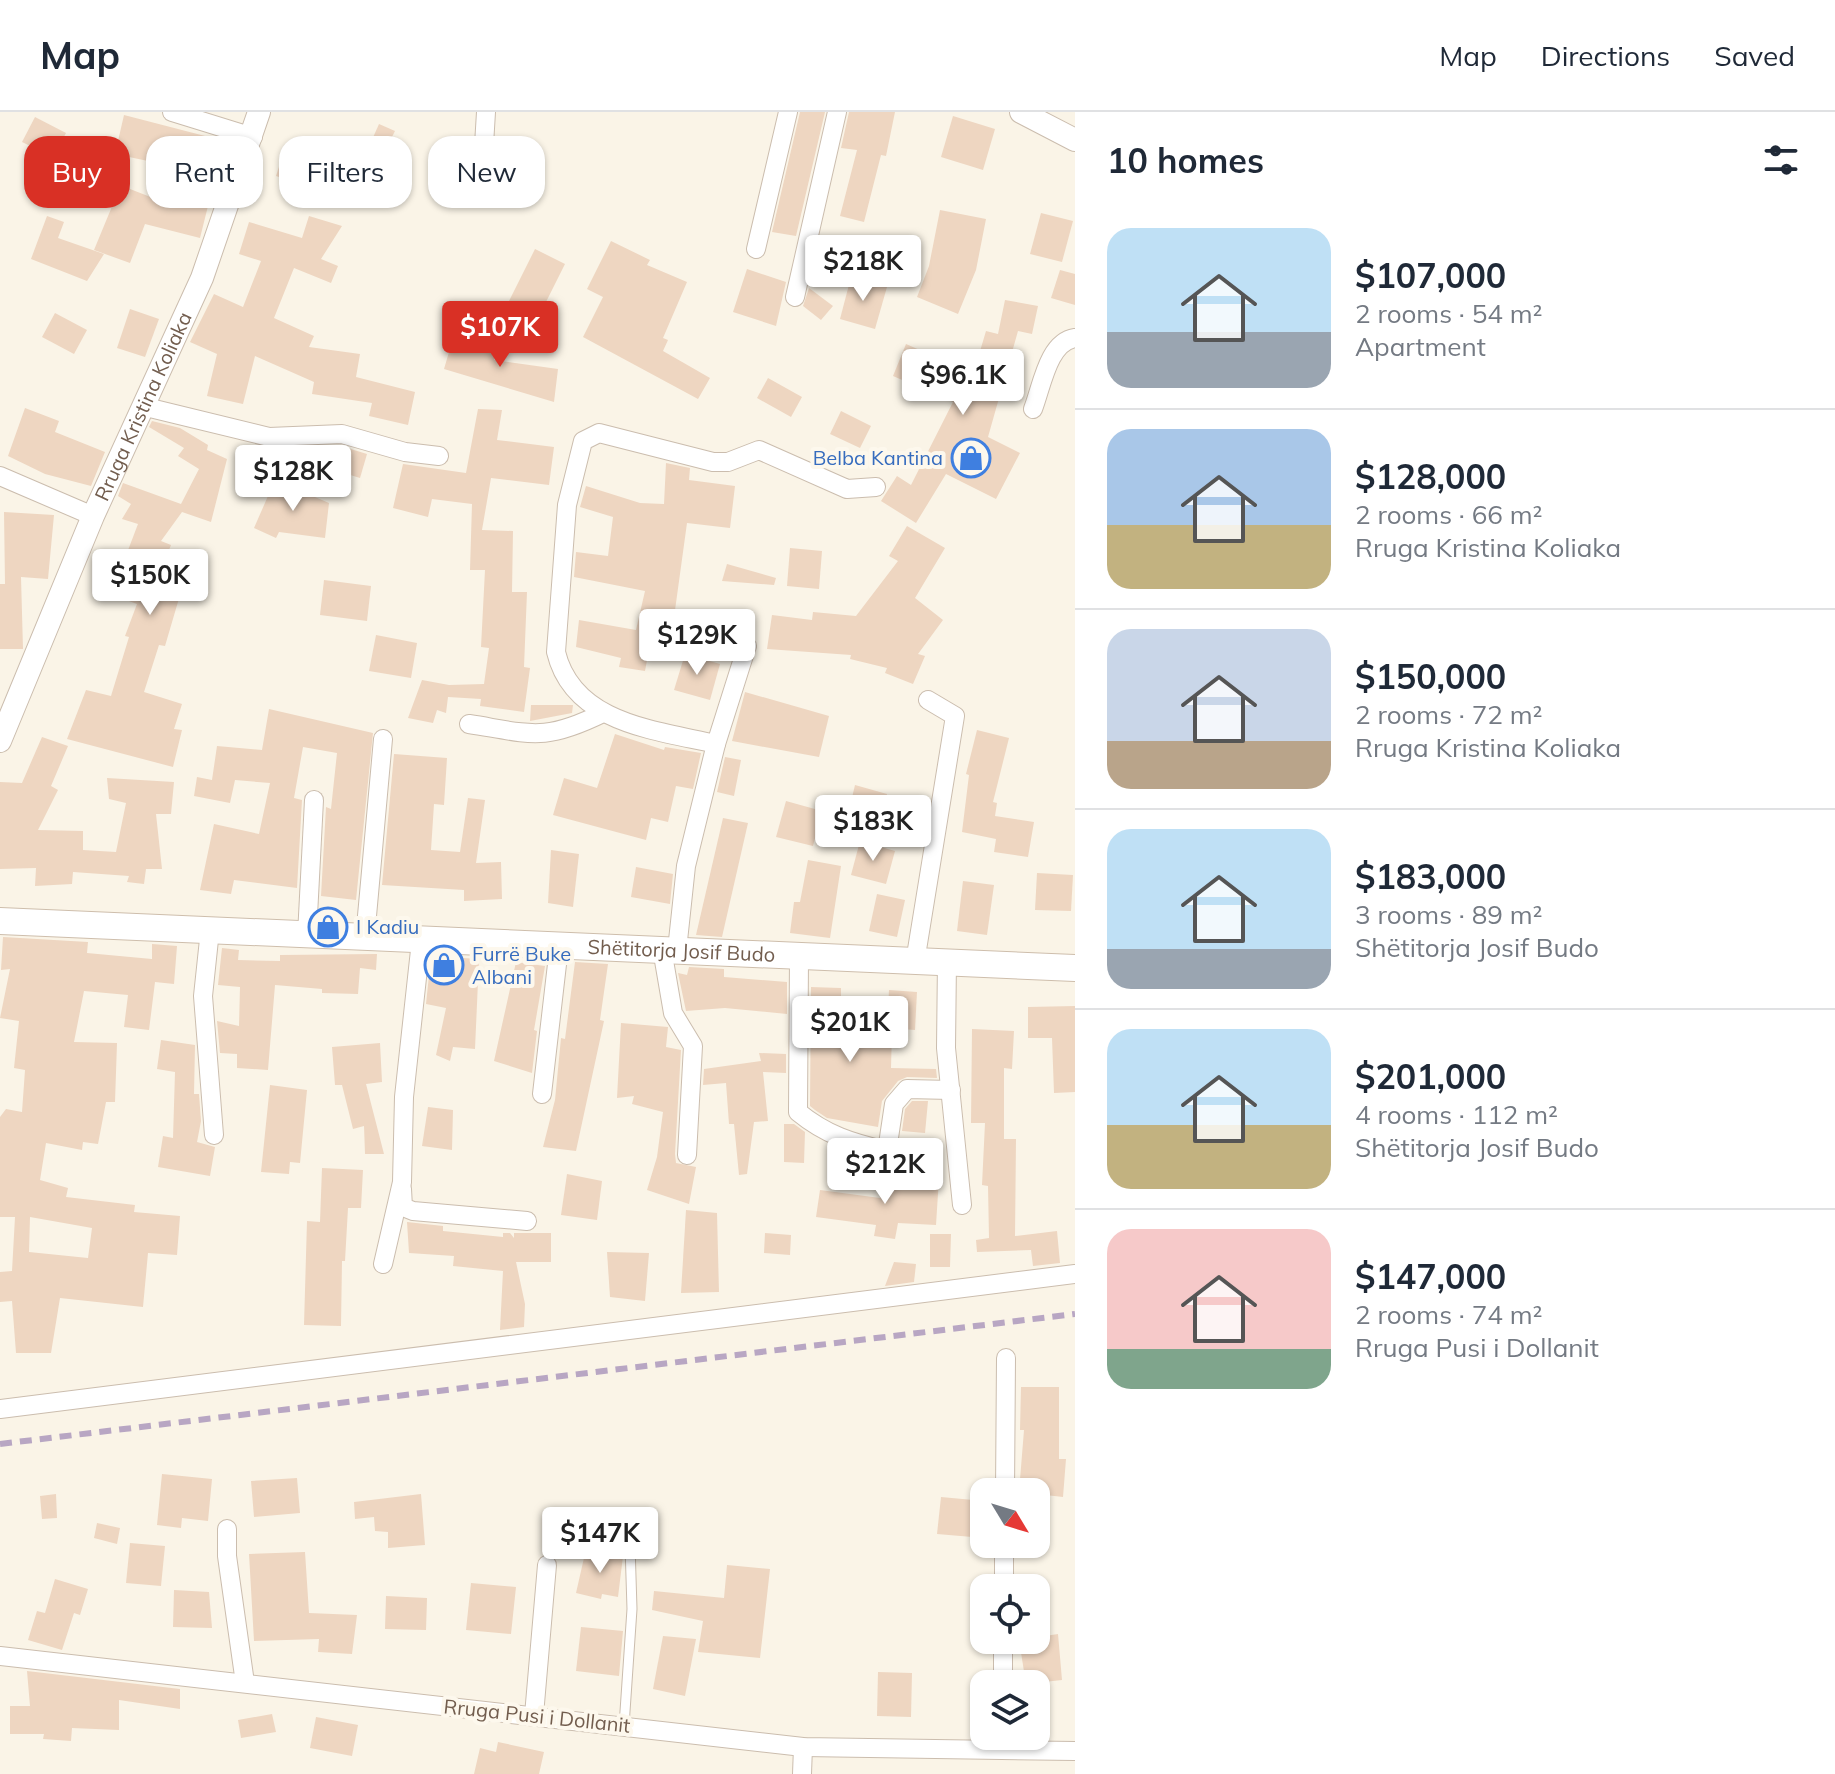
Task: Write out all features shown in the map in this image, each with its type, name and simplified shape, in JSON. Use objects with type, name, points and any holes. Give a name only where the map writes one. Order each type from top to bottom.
[{"type":"main road","name":"Shëtitorja Josif Budo","points":[[0,921],[915,962],[947,960],[1075,968]]},
{"type":"street","points":[[172,112],[250,136]]},
{"type":"street","name":"Rruga Kristina Koliaka","points":[[253,136],[259,112]]},
{"type":"street","points":[[485,136],[486,112]]},
{"type":"street","points":[[756,249],[788,112]]},
{"type":"street","points":[[795,297],[837,112]]},
{"type":"street","points":[[1021,112],[1075,140]]},
{"type":"street","name":"Rruga Kristina Koliaka","points":[[0,741],[93,516],[146,407],[202,278],[227,208]]},
{"type":"street","points":[[1033,409],[1055,350],[1065,339],[1075,338]]},
{"type":"street","points":[[146,407],[269,437],[342,434],[405,452],[439,456]]},
{"type":"street","points":[[716,744],[621,722],[603,713],[574,690],[560,672],[556,652],[567,505],[577,454],[589,436],[599,433],[713,462],[728,462],[759,450],[847,489],[876,487]]},
{"type":"street","points":[[0,476],[93,516]]},
{"type":"street","points":[[687,1155],[693,1046],[673,1013],[670,949],[686,866],[716,744],[747,646],[741,640],[699,625]]},
{"type":"street","points":[[915,962],[955,716],[928,700]]},
{"type":"street","points":[[469,724],[543,735],[559,733],[603,713]]},
{"type":"street","points":[[365,938],[383,739]]},
{"type":"street","points":[[307,935],[314,800]]},
{"type":"street","points":[[210,930],[203,996],[214,1135]]},
{"type":"street","points":[[421,941],[404,1097],[403,1207],[413,1211],[527,1221]]},
{"type":"street","points":[[542,1094],[559,947]]},
{"type":"street","points":[[799,957],[798,1112],[819,1129],[846,1142],[887,1151],[894,1104],[907,1089],[951,1090]]},
{"type":"street","points":[[947,960],[946,1048],[962,1205]]},
{"type":"street","points":[[383,1264],[402,1182]]},
{"type":"street","points":[[0,1409],[1075,1274]]},
{"type":"street","points":[[1005,1478],[1006,1358]]},
{"type":"street","points":[[227,1529],[227,1556],[245,1683]]},
{"type":"street","points":[[534,1715],[547,1565]]},
{"type":"street","name":"Rruga Pusi i Dollanit","points":[[0,1656],[803,1747],[970,1744]]},
{"type":"street","points":[[802,1774],[803,1747]]},
{"type":"street","name":"Rruga Pusi i Dollanit","points":[[1050,1749],[1075,1751]]},
{"type":"lane","points":[[624,1726],[632,1609],[630,1545]]},
{"type":"building","points":[[800,112],[825,112],[796,236],[772,232]]},
{"type":"building","points":[[849,112],[895,112],[886,156],[881,155],[864,222],[840,216],[857,150],[841,148]]},
{"type":"building","points":[[124,115],[205,136],[146,136],[146,161],[130,157],[130,136],[119,136]]},
{"type":"building","points":[[953,116],[995,129],[983,170],[941,157]]},
{"type":"building","points":[[35,117],[66,133],[64,136],[25,136]]},
{"type":"building","points":[[379,124],[395,131],[392,136],[374,136]]},
{"type":"building","points":[[130,189],[146,195],[146,208],[208,208],[200,238],[145,224],[130,263],[94,250],[111,208],[130,208]]},
{"type":"building","points":[[940,210],[986,219],[976,270],[958,314],[917,297],[929,266]]},
{"type":"building","points":[[1041,213],[1073,221],[1062,262],[1030,254]]},
{"type":"building","points":[[47,216],[64,222],[58,238],[104,254],[87,281],[31,259]]},
{"type":"building","points":[[309,216],[342,226],[321,259],[338,266],[331,283],[294,268],[274,318],[314,336],[309,347],[360,354],[356,377],[415,392],[408,425],[369,416],[372,403],[312,394],[314,382],[255,356],[243,404],[207,396],[217,354],[190,342],[214,294],[243,307],[261,261],[239,254],[249,222],[302,238]]},
{"type":"building","points":[[611,241],[650,260],[647,265],[687,282],[663,338],[668,340],[663,351],[710,378],[698,399],[583,337],[603,297],[587,289]]},
{"type":"building","points":[[535,249],[565,264],[538,318],[508,303]]},
{"type":"building","points":[[747,269],[786,282],[776,326],[733,312]]},
{"type":"building","points":[[1060,270],[1075,274],[1075,305],[1051,298]]},
{"type":"building","points":[[851,277],[887,287],[875,329],[840,319]]},
{"type":"building","points":[[809,288],[833,306],[821,320],[803,306]]},
{"type":"building","points":[[1005,300],[1038,306],[1032,334],[1018,331],[988,437],[1020,453],[996,499],[946,474],[916,523],[881,501],[897,476],[911,485],[953,402],[893,376],[906,344],[945,361],[940,371],[972,378],[986,331],[998,334]]},
{"type":"building","points":[[130,309],[159,319],[145,357],[117,348]]},
{"type":"building","points":[[55,313],[87,330],[74,354],[42,337]]},
{"type":"building","points":[[454,335],[497,348],[494,360],[558,369],[554,402],[444,369]]},
{"type":"building","points":[[768,378],[802,397],[791,417],[757,398]]},
{"type":"building","points":[[25,408],[59,421],[55,432],[105,452],[91,486],[45,474],[8,456]]},
{"type":"building","points":[[478,409],[502,410],[497,440],[554,447],[549,485],[491,478],[482,530],[513,531],[512,592],[527,592],[524,667],[530,668],[524,712],[480,706],[481,699],[448,697],[446,713],[437,710],[433,723],[408,718],[422,680],[449,685],[484,684],[489,648],[481,647],[485,570],[470,570],[472,504],[432,499],[428,517],[393,508],[403,464],[466,473]]},
{"type":"building","points":[[841,411],[871,426],[860,448],[830,434]]},
{"type":"building","points":[[152,421],[180,428],[208,445],[207,450],[227,459],[211,522],[182,512],[161,541],[171,545],[161,570],[185,578],[165,646],[159,645],[144,692],[182,704],[174,729],[182,730],[173,767],[67,739],[86,690],[111,696],[129,637],[125,636],[137,604],[129,601],[141,570],[122,566],[138,524],[122,519],[131,504],[118,496],[123,483],[181,504],[199,469],[178,456],[184,448],[149,427]]},
{"type":"building","points":[[341,446],[367,454],[360,478],[318,465],[324,447]]},
{"type":"building","points":[[666,463],[690,468],[689,480],[735,486],[730,528],[687,523],[672,632],[653,628],[645,671],[619,667],[621,658],[576,647],[579,620],[636,630],[645,591],[574,577],[576,552],[608,556],[613,517],[580,507],[586,486],[640,503],[664,504]]},
{"type":"building","points":[[275,480],[329,503],[325,538],[279,532],[276,538],[254,528]]},
{"type":"building","points":[[4,512],[54,515],[48,579],[21,577],[23,649],[0,649],[0,584],[5,584]]},
{"type":"building","points":[[907,526],[945,548],[915,598],[943,620],[918,654],[925,656],[913,684],[885,673],[887,668],[850,659],[851,655],[767,649],[772,615],[812,620],[813,612],[856,616],[898,561],[889,556]]},
{"type":"building","points":[[790,548],[822,551],[819,589],[787,586]]},
{"type":"building","points":[[727,564],[776,578],[774,585],[722,581]]},
{"type":"building","points":[[324,580],[371,586],[367,621],[320,615]]},
{"type":"building","points":[[376,635],[417,643],[411,678],[369,671]]},
{"type":"building","points":[[685,654],[720,664],[710,700],[674,690]]},
{"type":"building","points":[[745,692],[829,716],[819,757],[732,741]]},
{"type":"building","points":[[531,705],[573,705],[572,713],[530,721]]},
{"type":"building","points":[[269,709],[373,733],[356,900],[321,896],[326,807],[331,809],[337,753],[303,747],[294,798],[302,800],[297,888],[234,880],[231,894],[200,890],[214,824],[259,834],[270,783],[235,780],[230,803],[194,796],[197,777],[212,780],[217,746],[262,750]]},
{"type":"building","points":[[977,730],[1009,738],[993,802],[997,803],[995,816],[1034,822],[1028,857],[994,852],[996,839],[962,832],[969,775],[966,774]]},
{"type":"building","points":[[615,734],[664,750],[665,747],[701,753],[693,789],[676,786],[668,822],[651,818],[646,840],[553,815],[564,778],[597,788]]},
{"type":"building","points":[[42,737],[68,746],[51,786],[58,790],[38,830],[83,831],[83,850],[116,852],[126,803],[109,799],[107,778],[174,782],[171,814],[156,814],[162,869],[146,869],[144,884],[127,882],[129,876],[73,872],[72,884],[35,886],[36,868],[0,869],[0,782],[22,783]]},
{"type":"building","points":[[394,754],[447,758],[444,805],[434,804],[431,850],[460,852],[468,798],[485,800],[476,863],[501,862],[502,899],[464,901],[464,890],[382,885]]},
{"type":"building","points":[[725,757],[741,760],[734,796],[717,792]]},
{"type":"building","points":[[855,785],[887,794],[875,838],[844,831]]},
{"type":"building","points":[[786,801],[822,811],[813,846],[776,837]]},
{"type":"building","points":[[723,818],[748,823],[722,937],[696,935]]},
{"type":"building","points":[[860,841],[895,851],[886,884],[851,875]]},
{"type":"building","points":[[551,850],[579,854],[573,907],[548,903]]},
{"type":"building","points":[[808,860],[841,866],[830,938],[790,933],[794,902],[800,902]]},
{"type":"building","points":[[636,867],[673,874],[670,904],[631,897]]},
{"type":"building","points":[[1037,873],[1073,875],[1071,911],[1035,910]]},
{"type":"building","points":[[963,881],[994,885],[987,935],[957,931]]},
{"type":"building","points":[[877,894],[905,900],[897,937],[869,931]]},
{"type":"building","points":[[3,937],[88,942],[87,953],[152,959],[152,944],[177,946],[174,984],[155,982],[149,1030],[124,1027],[128,995],[84,991],[74,1042],[117,1043],[115,1102],[106,1102],[98,1144],[83,1142],[82,1150],[46,1143],[40,1180],[68,1188],[66,1197],[135,1205],[134,1212],[180,1216],[177,1255],[148,1253],[143,1307],[60,1298],[51,1353],[16,1353],[12,1301],[0,1302],[0,1272],[12,1271],[15,1217],[0,1217],[0,1117],[6,1109],[22,1112],[25,1070],[14,1068],[19,1021],[0,1018],[10,969],[1,970]],"holes":[[[30,1217],[92,1228],[88,1258],[29,1252]]]},
{"type":"building","points":[[222,948],[239,950],[238,960],[280,961],[280,955],[377,954],[376,970],[360,968],[358,994],[322,993],[322,989],[275,985],[268,1070],[237,1068],[237,1054],[220,1053],[217,1021],[239,1026],[240,987],[218,985]]},
{"type":"building","points":[[431,956],[479,959],[475,1049],[453,1047],[450,1061],[436,1055],[446,1008],[426,1004]]},
{"type":"building","points":[[516,962],[545,966],[534,1030],[537,1031],[532,1073],[494,1061]]},
{"type":"building","points":[[575,962],[608,964],[600,1020],[604,1021],[576,1151],[543,1147],[555,1100],[561,1038],[565,1039]]},
{"type":"building","points":[[689,967],[724,969],[724,977],[787,982],[787,1014],[725,1008],[686,1011],[678,973],[687,975]]},
{"type":"building","points":[[811,987],[841,988],[841,1014],[845,1029],[892,1031],[891,1068],[936,1069],[937,1078],[907,1077],[898,1081],[882,1101],[878,1127],[827,1118],[815,1110],[810,1106]]},
{"type":"building","points":[[889,990],[917,992],[915,1030],[887,1028]]},
{"type":"building","points":[[1075,1006],[1075,1092],[1054,1093],[1052,1038],[1028,1038],[1028,1007]]},
{"type":"building","points":[[621,1023],[668,1027],[666,1047],[681,1050],[675,1154],[676,1163],[696,1167],[689,1204],[647,1190],[657,1157],[663,1112],[632,1104],[634,1096],[617,1098]]},
{"type":"building","points":[[972,1029],[1014,1031],[1012,1069],[1004,1068],[1004,1139],[1016,1139],[1015,1236],[1057,1231],[1060,1263],[1033,1266],[1031,1250],[977,1252],[976,1240],[989,1238],[988,1186],[982,1185],[985,1123],[971,1123]]},
{"type":"building","points":[[161,1040],[195,1045],[194,1094],[199,1094],[201,1121],[197,1142],[215,1147],[210,1176],[158,1167],[163,1136],[173,1138],[175,1072],[157,1069]]},
{"type":"building","points":[[380,1043],[382,1082],[366,1084],[384,1154],[365,1154],[364,1126],[353,1129],[342,1085],[335,1085],[332,1047]]},
{"type":"building","points":[[759,1053],[786,1054],[786,1073],[763,1072],[768,1121],[754,1122],[747,1174],[739,1175],[734,1124],[729,1124],[726,1083],[703,1085],[704,1069],[761,1061]]},
{"type":"building","points":[[270,1085],[307,1090],[300,1163],[290,1162],[289,1174],[261,1172]]},
{"type":"building","points":[[912,1101],[928,1101],[925,1133],[902,1131],[905,1109]]},
{"type":"building","points":[[428,1107],[453,1110],[452,1150],[422,1146]]},
{"type":"building","points":[[784,1124],[794,1124],[805,1132],[804,1163],[784,1162]]},
{"type":"building","points":[[322,1168],[363,1170],[361,1208],[348,1208],[345,1261],[342,1261],[341,1326],[304,1325],[307,1221],[320,1222]]},
{"type":"building","points":[[567,1174],[602,1181],[597,1220],[561,1215]]},
{"type":"building","points":[[883,1177],[917,1183],[918,1177],[939,1178],[936,1225],[898,1223],[895,1239],[874,1236],[876,1225],[816,1217],[820,1190],[880,1198]]},
{"type":"building","points":[[686,1210],[717,1213],[719,1292],[681,1293]]},
{"type":"building","points":[[407,1222],[443,1226],[443,1231],[503,1237],[503,1233],[510,1233],[514,1238],[514,1233],[551,1233],[551,1262],[516,1262],[525,1304],[524,1327],[500,1330],[503,1271],[453,1266],[454,1256],[409,1253]]},
{"type":"building","points":[[765,1233],[791,1235],[790,1255],[764,1253]]},
{"type":"building","points":[[930,1234],[951,1234],[950,1267],[930,1267]]},
{"type":"building","points":[[607,1252],[649,1253],[645,1301],[610,1297]]},
{"type":"building","points":[[894,1262],[916,1264],[914,1282],[885,1286]]},
{"type":"building","points":[[1021,1387],[1059,1387],[1059,1459],[1066,1459],[1063,1497],[1050,1496],[1050,1478],[1020,1478],[1024,1430],[1020,1430]]},
{"type":"building","points":[[162,1474],[212,1479],[208,1521],[182,1518],[181,1528],[157,1525]]},
{"type":"building","points":[[297,1478],[300,1513],[254,1517],[251,1481]]},
{"type":"building","points":[[56,1494],[57,1518],[42,1519],[40,1496]]},
{"type":"building","points":[[421,1494],[425,1545],[388,1548],[388,1532],[375,1531],[374,1517],[355,1519],[354,1502]]},
{"type":"building","points":[[941,1497],[970,1500],[970,1537],[937,1534]]},
{"type":"building","points":[[97,1523],[120,1528],[117,1544],[94,1538]]},
{"type":"building","points":[[130,1543],[165,1546],[161,1586],[126,1583]]},
{"type":"building","points":[[586,1549],[623,1556],[618,1597],[602,1594],[601,1599],[576,1593]]},
{"type":"building","points":[[305,1552],[309,1613],[357,1615],[352,1654],[318,1652],[319,1639],[254,1641],[249,1554]]},
{"type":"building","points":[[727,1565],[770,1569],[760,1658],[698,1652],[703,1621],[652,1610],[654,1591],[724,1598]]},
{"type":"building","points":[[55,1579],[88,1589],[80,1615],[74,1613],[62,1650],[28,1640],[37,1611],[45,1613]]},
{"type":"building","points":[[471,1583],[516,1587],[511,1634],[466,1630]]},
{"type":"building","points":[[174,1590],[209,1592],[212,1628],[173,1627]]},
{"type":"building","points":[[386,1596],[427,1598],[426,1630],[385,1629]]},
{"type":"building","points":[[581,1627],[623,1631],[619,1676],[576,1671]]},
{"type":"building","points":[[1058,1634],[1062,1680],[1050,1681],[1050,1670],[1024,1670],[1021,1654],[1050,1654],[1050,1635]]},
{"type":"building","points":[[663,1636],[696,1639],[685,1696],[653,1689]]},
{"type":"building","points":[[27,1671],[180,1689],[180,1709],[119,1700],[119,1730],[72,1728],[71,1741],[43,1739],[44,1734],[10,1734],[10,1706],[30,1706]]},
{"type":"building","points":[[878,1672],[912,1673],[911,1717],[877,1716]]},
{"type":"building","points":[[272,1714],[276,1732],[241,1738],[238,1720]]},
{"type":"building","points":[[316,1717],[358,1725],[352,1756],[310,1748]]},
{"type":"building","points":[[498,1742],[544,1752],[539,1774],[474,1774],[480,1748],[496,1752]]},
{"type":"railway","points":[[0,1444],[1075,1314]]},
{"type":"place","name":"Belba Kantina","points":[[971,458]]},
{"type":"place","name":"I Kadiu","points":[[328,927]]},
{"type":"place","name":"Furrë Buke Albani","points":[[444,965]]}]
